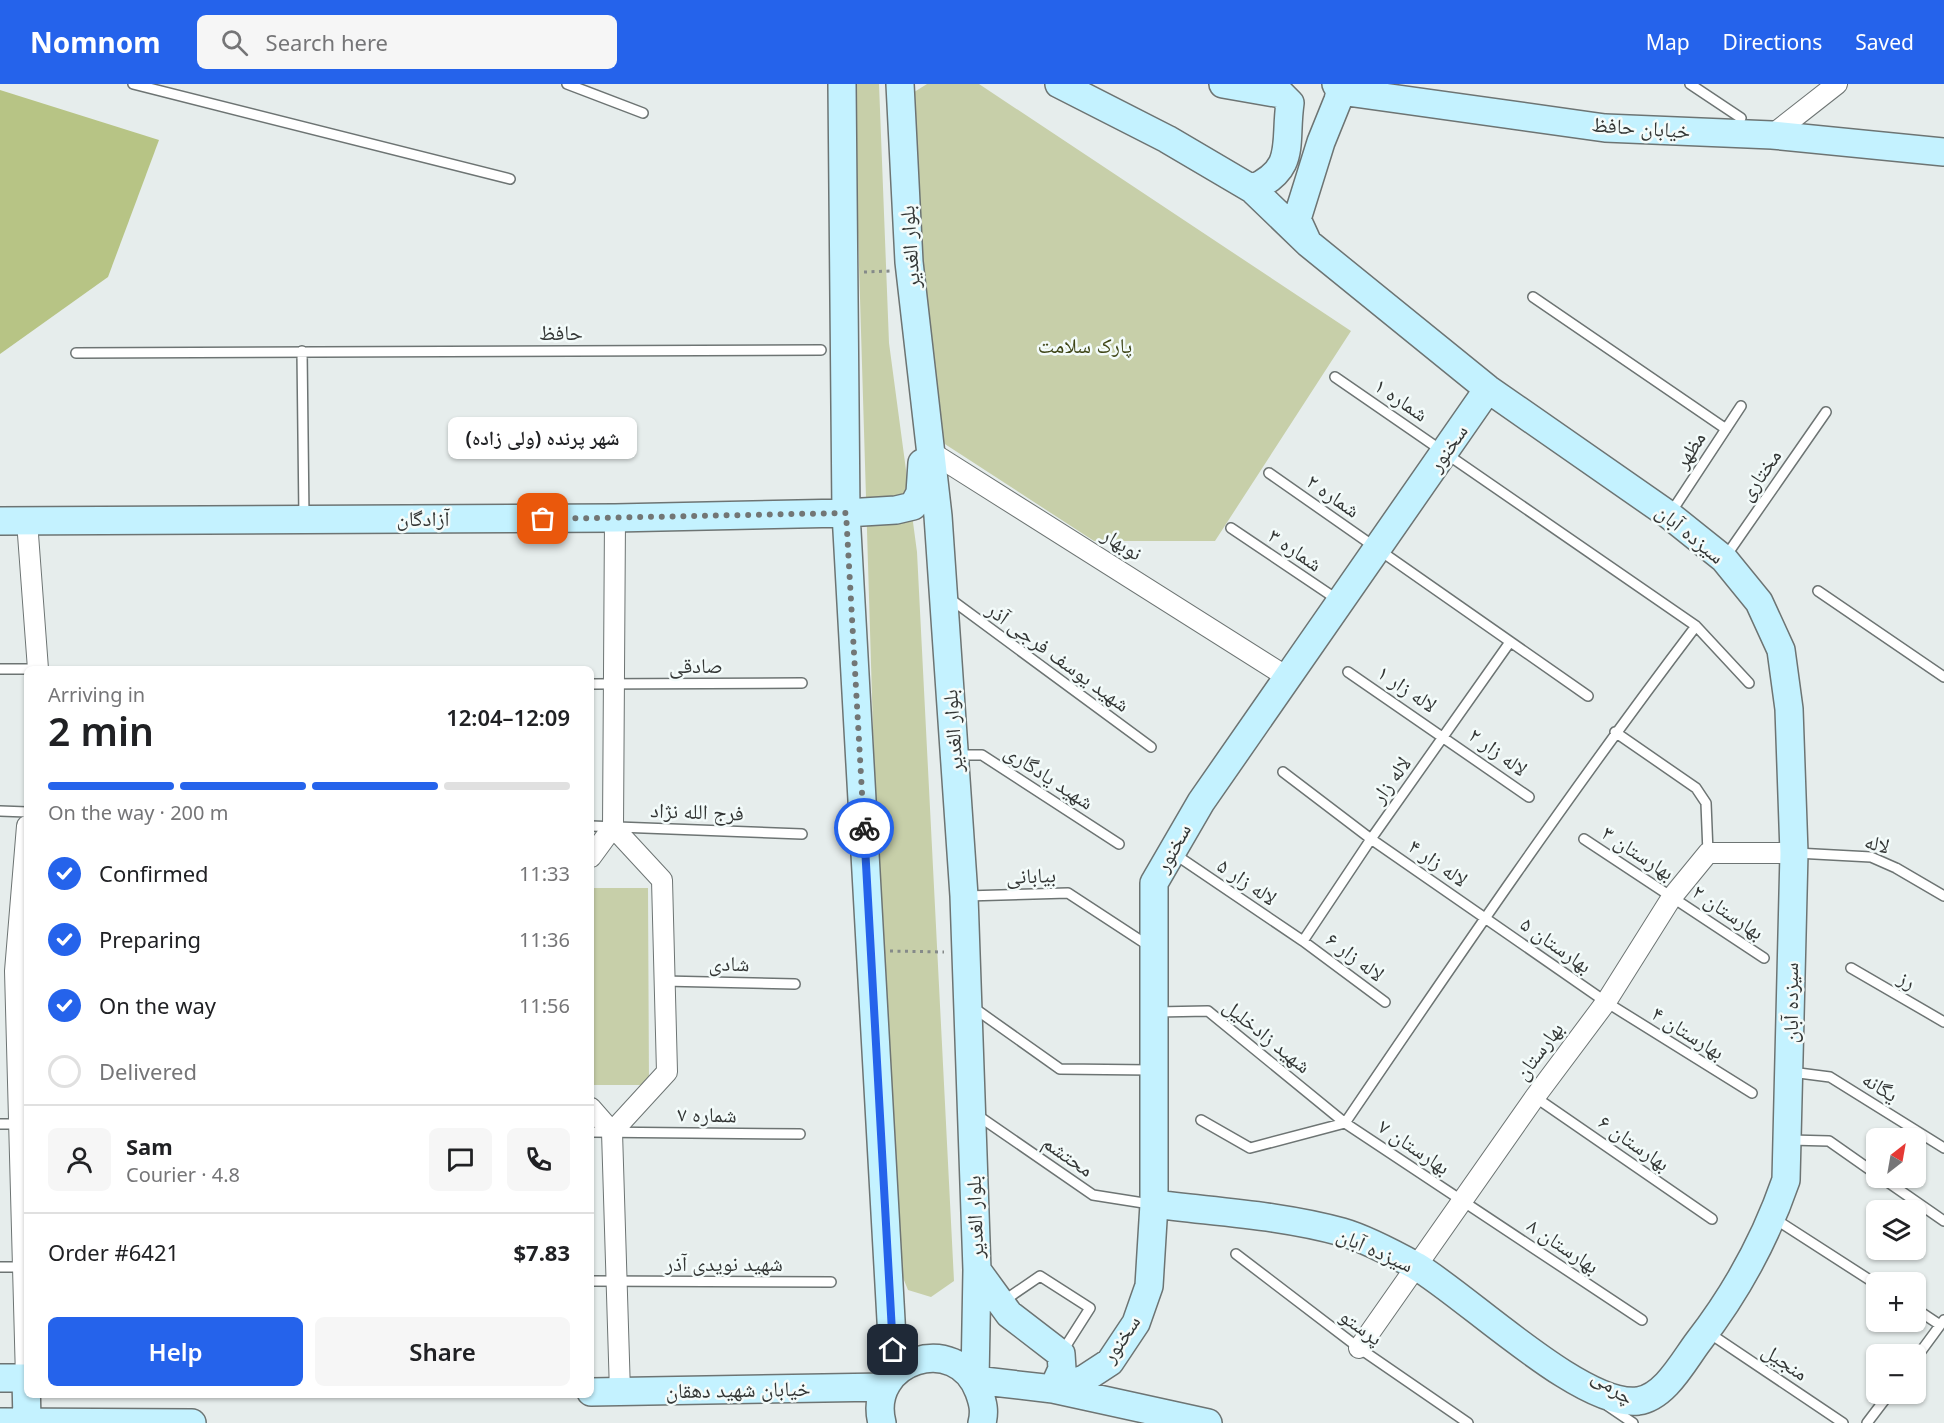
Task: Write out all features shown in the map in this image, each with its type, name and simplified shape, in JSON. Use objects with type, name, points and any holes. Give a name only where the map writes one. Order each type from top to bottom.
[{"type":"street","points":[[842,84],[846,513],[871,951],[890,1380]]},
{"type":"street","name":"بلوار الغدیر","points":[[900,84],[910,272],[932,452],[964,896],[976,1270],[975,1380],[984,1406],[982,1423]]},
{"type":"street","name":"سیزده آبان","points":[[1059,84],[1167,139],[1252,189],[1308,243],[1488,389],[1669,515],[1724,559],[1759,602],[1781,650],[1789,709],[1794,853],[1791,1072],[1786,1180],[1773,1218],[1746,1270],[1707,1331],[1662,1389],[1639,1401],[1619,1400],[1572,1380],[1416,1267],[1343,1232],[1286,1221],[1154,1204]]},
{"type":"street","points":[[1222,84],[1283,93],[1287,158],[1280,171],[1252,189]]},
{"type":"street","points":[[1772,135],[1837,84]]},
{"type":"street","name":"خیابان حافظ","points":[[1283,93],[1313,110],[1324,110],[1337,93],[1605,128],[1772,135],[1944,152]]},
{"type":"street","points":[[1308,243],[1298,219],[1337,93]]},
{"type":"street","name":"سخنور","points":[[1053,1389],[1084,1379],[1110,1362],[1136,1323],[1149,1286],[1154,1204],[1154,883],[1190,818],[1377,548],[1446,453],[1488,389]]},
{"type":"street","name":"آزادگان","points":[[0,521],[615,518],[846,513],[905,508],[916,502],[921,488],[927,423]]},
{"type":"street","name":"نوبهار","points":[[932,452],[1287,677]]},
{"type":"street","points":[[594,853],[613,827],[615,518]]},
{"type":"street","points":[[27,521],[39,666]]},
{"type":"street","points":[[612,1132],[667,1072],[662,880],[613,827]]},
{"type":"street","points":[[24,853],[11,971],[24,1124]]},
{"type":"street","points":[[1708,853],[1794,853]]},
{"type":"street","name":"بهارستان","points":[[1359,1348],[1535,1097],[1606,1002],[1672,897],[1708,853]]},
{"type":"street","points":[[594,1111],[612,1132],[620,1392]]},
{"type":"street","points":[[976,1270],[999,1304],[1061,1354],[1062,1369],[1053,1389]]},
{"type":"street","points":[[24,1283],[18,1378],[27,1422]]},
{"type":"street","points":[[882,1423],[880,1401],[890,1380],[906,1364],[920,1359],[936,1358],[957,1365],[975,1380],[1053,1389],[1208,1423]]},
{"type":"street","name":"خیابان شهید دهقان","points":[[594,1392],[890,1380]]},
{"type":"street","points":[[0,1422],[192,1423]]},
{"type":"lane","points":[[134,84],[510,178]]},
{"type":"lane","points":[[567,84],[643,113]]},
{"type":"lane","points":[[1690,84],[1741,118]]},
{"type":"lane","points":[[1533,297],[1726,429]]},
{"type":"lane","name":"حافظ","points":[[76,353],[821,350]]},
{"type":"lane","points":[[302,351],[304,520]]},
{"type":"lane","name":"شماره ۱","points":[[1335,377],[1696,626],[1749,683]]},
{"type":"lane","name":"مظهر","points":[[1669,515],[1741,406]]},
{"type":"lane","name":"مختاری","points":[[1724,559],[1826,412]]},
{"type":"lane","name":"شماره ۲","points":[[1269,473],[1588,696]]},
{"type":"lane","name":"شماره ۳","points":[[1231,528],[1340,601]]},
{"type":"lane","points":[[1818,591],[1944,677]]},
{"type":"lane","name":"شهید یوسف فرجی آذر","points":[[944,595],[1151,747]]},
{"type":"lane","points":[[1201,1120],[1250,1148],[1345,1123],[1484,917],[1615,732],[1696,626]]},
{"type":"lane","name":"لاله زار","points":[[1303,941],[1371,838],[1510,642]]},
{"type":"lane","points":[[0,669],[24,669]]},
{"type":"lane","name":"لاله زار ۱","points":[[1348,672],[1445,736]]},
{"type":"lane","name":"صادقی","points":[[594,684],[802,683]]},
{"type":"lane","points":[[1615,732],[1696,788],[1706,803],[1708,853]]},
{"type":"lane","name":"لاله زار ۲","points":[[1445,736],[1529,797]]},
{"type":"lane","name":"شهید یادگاری","points":[[955,755],[982,754],[1119,844]]},
{"type":"lane","name":"لاله زار ۴","points":[[1283,772],[1371,838],[1484,917]]},
{"type":"lane","points":[[0,811],[24,812]]},
{"type":"lane","name":"فرج الله نژاد","points":[[594,826],[802,834]]},
{"type":"lane","name":"بهارستان ۳","points":[[1584,839],[1672,897]]},
{"type":"lane","name":"لاله زار ۵","points":[[1171,852],[1303,941]]},
{"type":"lane","name":"لاله","points":[[1794,853],[1871,857],[1896,868],[1944,896]]},
{"type":"lane","name":"بیابانی","points":[[964,896],[1068,893],[1154,950]]},
{"type":"lane","name":"بهارستان ۲","points":[[1672,897],[1764,958]]},
{"type":"lane","name":"بهارستان ۵","points":[[1484,917],[1606,1002]]},
{"type":"lane","name":"لاله زار ۶","points":[[1303,941],[1385,1002]]},
{"type":"lane","name":"رز","points":[[1851,968],[1944,1022]]},
{"type":"lane","name":"شادی","points":[[663,981],[795,984]]},
{"type":"lane","name":"بهارستان ۴","points":[[1606,1002],[1752,1093]]},
{"type":"lane","points":[[969,1005],[1060,1069],[1153,1071]]},
{"type":"lane","name":"شهید زادخلیل","points":[[1154,1012],[1208,1011],[1345,1123]]},
{"type":"lane","name":"یگانه","points":[[1791,1072],[1830,1077],[1944,1148]]},
{"type":"lane","name":"بهارستان ۶","points":[[1535,1097],[1712,1219]]},
{"type":"lane","name":"محتشم","points":[[972,1112],[1093,1195],[1154,1204]]},
{"type":"lane","name":"بهارستان ۷","points":[[1345,1123],[1464,1201]]},
{"type":"lane","points":[[0,1124],[24,1124]]},
{"type":"lane","name":"شماره ۷","points":[[594,1132],[800,1134]]},
{"type":"lane","points":[[1789,1139],[1829,1141],[1866,1167]]},
{"type":"lane","points":[[1896,1188],[1944,1221]]},
{"type":"lane","name":"بهارستان ۸","points":[[1464,1201],[1642,1320]]},
{"type":"lane","points":[[1773,1218],[1866,1278]]},
{"type":"lane","name":"پرستو","points":[[1236,1254],[1359,1348],[1468,1423]]},
{"type":"lane","points":[[0,1267],[24,1267]]},
{"type":"lane","points":[[999,1304],[1040,1276],[1090,1308],[1061,1354]]},
{"type":"lane","name":"شهید نویدی آذر","points":[[594,1281],[831,1282]]},
{"type":"lane","points":[[1926,1314],[1942,1322],[1926,1344]]},
{"type":"lane","name":"منجیل","points":[[1707,1331],[1843,1423]]},
{"type":"lane","name":"چرمی","points":[[1572,1380],[1633,1423]]},
{"type":"lane","points":[[1867,1423],[1881,1404]]},
{"type":"path","points":[[844,272],[910,272]]},
{"type":"path","points":[[871,951],[967,952]]},
{"type":"green space","points":[[856,84],[879,84],[889,343],[917,552],[954,1281],[931,1297],[908,1290],[897,1263],[898,1185],[878,896],[855,132]]},
{"type":"green space","name":"پارک سلامت","points":[[927,84],[979,84],[1351,331],[1215,541],[1094,541],[914,424],[911,94]]},
{"type":"green space","points":[[0,90],[159,140],[108,277],[0,354]]},
{"type":"green space","points":[[594,888],[648,888],[649,1085],[594,1085]]},
{"type":"way so far","points":[[543,519],[846,513],[864,828]]},
{"type":"place","name":"شهر پرنده (ولی زاده)","points":[[543,519]]},
{"type":"route","points":[[864,828],[893,1350]]}]
